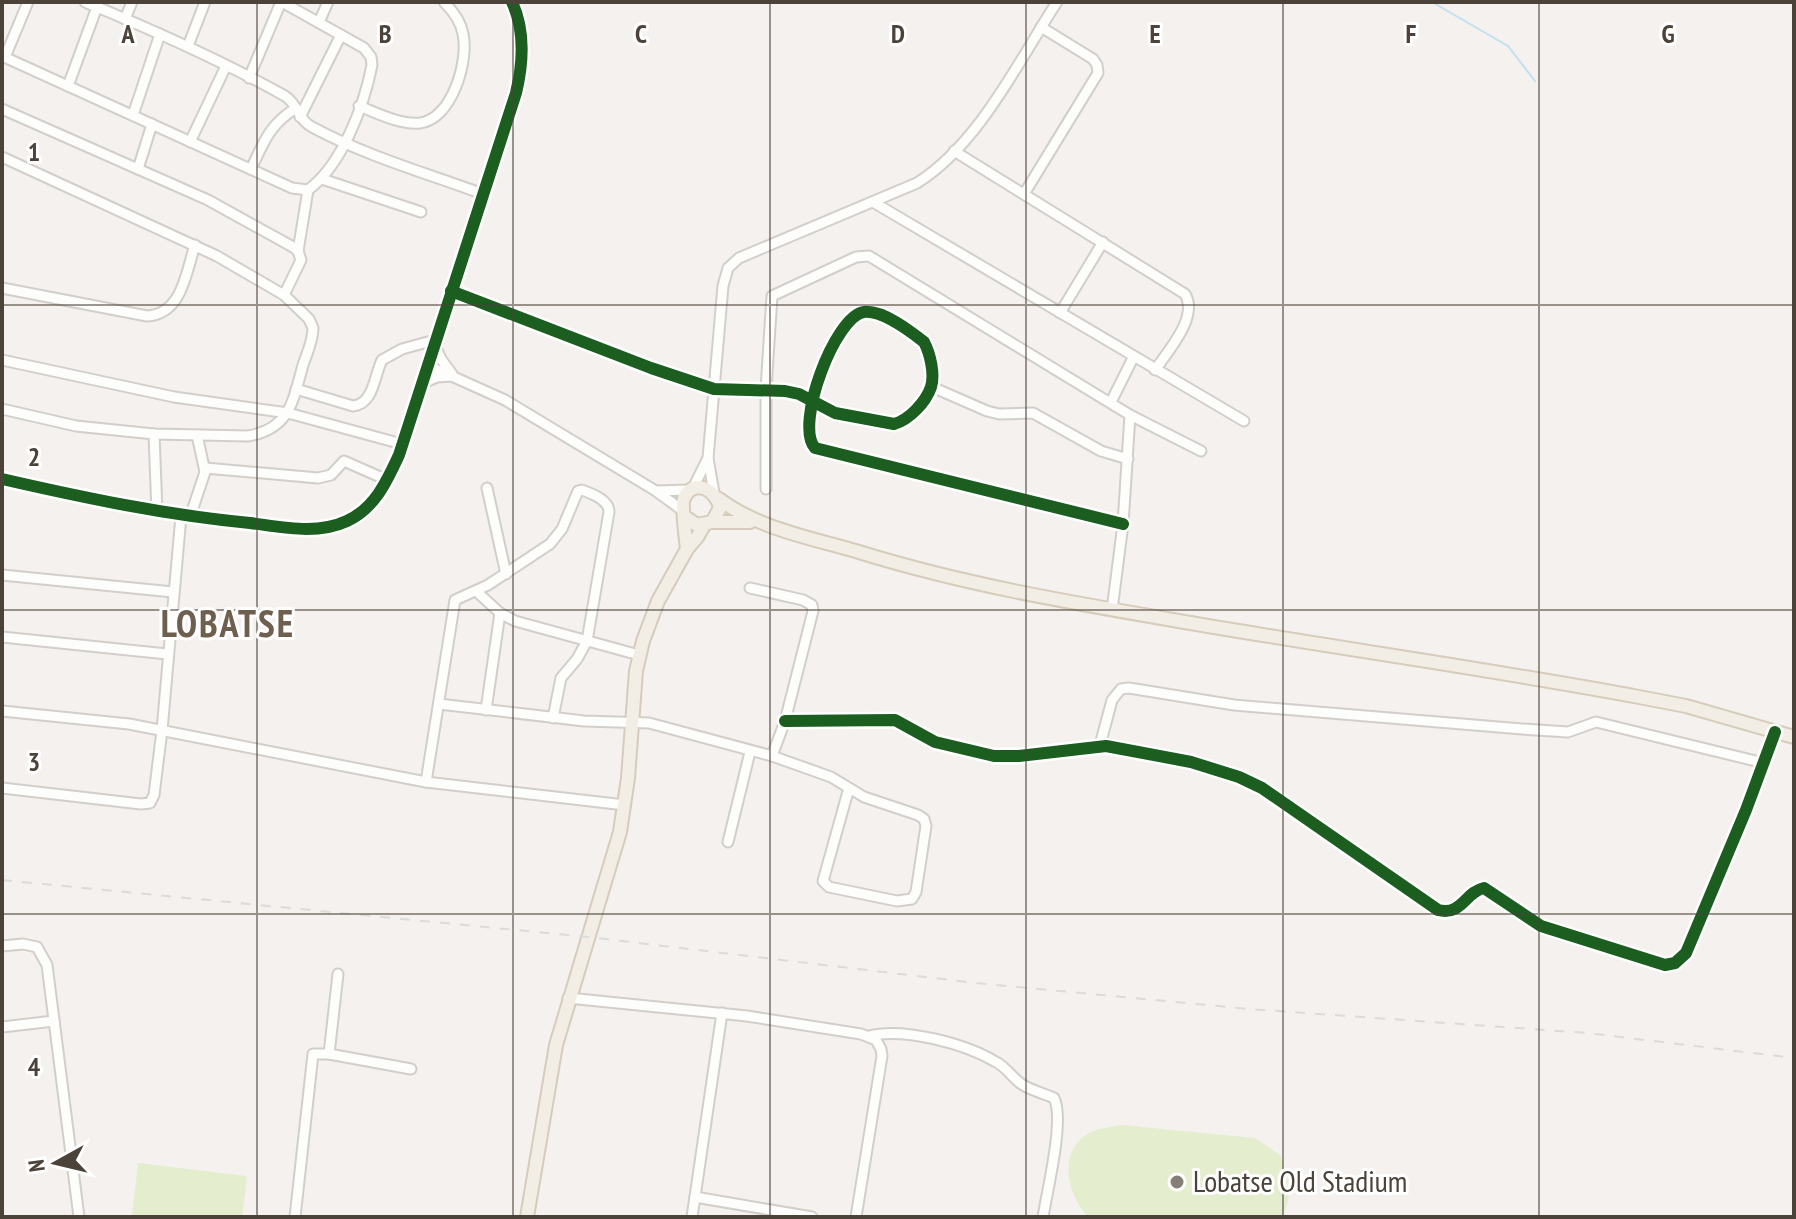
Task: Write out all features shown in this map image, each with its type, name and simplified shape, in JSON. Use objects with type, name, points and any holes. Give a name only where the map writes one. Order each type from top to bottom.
[{"type":"main road","points":[[687,549],[685,496],[701,487],[757,522],[919,569],[1037,596],[1627,694],[1686,706],[1794,737]]},
{"type":"main road","points":[[527,1217],[551,1068],[568,998],[610,869],[625,805],[639,655],[658,601],[687,549],[720,508],[716,496]]},
{"type":"main road","points":[[684,514],[690,522],[708,524],[757,522]]},
{"type":"street","points":[[28,2],[4,56],[292,188],[308,190]]},
{"type":"street","points":[[85,2],[188,46],[288,98],[307,125],[345,143],[483,194]]},
{"type":"street","points":[[125,19],[132,2]]},
{"type":"street","points":[[188,46],[205,2]]},
{"type":"street","points":[[249,78],[282,2],[364,48],[371,57],[371,72],[345,143],[322,179],[308,190],[298,251],[300,264],[284,295]]},
{"type":"street","points":[[319,22],[328,2]]},
{"type":"street","points":[[359,106],[422,123],[444,109],[452,99],[464,45],[460,24],[444,2]]},
{"type":"street","points":[[2,479],[157,512],[304,529],[337,525],[362,513],[387,480],[402,444],[520,76],[522,45],[512,2]]},
{"type":"street","points":[[656,491],[692,490],[700,480],[708,458],[723,286],[732,262],[917,183],[929,175],[992,106],[1057,2]]},
{"type":"street","points":[[68,86],[97,7]]},
{"type":"street","points":[[1024,194],[1098,73],[1093,59],[1041,27]]},
{"type":"street","points":[[133,115],[160,34]]},
{"type":"street","points":[[251,169],[271,128],[279,119],[298,112],[341,35]]},
{"type":"street","points":[[190,142],[226,66]]},
{"type":"street","points":[[2,109],[208,200],[298,251]]},
{"type":"street","points":[[138,169],[152,124]]},
{"type":"street","points":[[954,151],[1188,298],[1186,321],[1155,370]]},
{"type":"street","points":[[2,157],[195,245],[284,295],[309,319],[313,328],[288,413],[272,429],[262,433],[154,434],[76,426],[2,409]]},
{"type":"street","points":[[322,179],[421,212]]},
{"type":"street","points":[[873,202],[1244,421]]},
{"type":"street","points":[[1060,313],[1103,242]]},
{"type":"street","points":[[3,291],[157,316],[168,309],[180,292],[195,245]]},
{"type":"street","points":[[766,489],[766,389],[772,296],[865,255],[1130,415],[1201,451]]},
{"type":"street","points":[[451,291],[714,389],[766,389],[799,394],[811,400],[835,413],[894,424],[916,409],[932,387],[929,351],[924,342],[880,315],[859,313],[849,321],[819,376],[811,400],[809,439],[812,445],[820,451],[1123,524]]},
{"type":"street","points":[[296,389],[353,406],[361,405],[367,400],[382,360],[402,349],[435,340]]},
{"type":"street","points":[[435,340],[441,359],[454,376]]},
{"type":"street","points":[[1111,402],[1133,358]]},
{"type":"street","points":[[2,360],[174,397],[288,413],[402,444]]},
{"type":"street","points":[[427,365],[505,400],[656,491],[684,514]]},
{"type":"street","points":[[421,384],[437,377],[454,376]]},
{"type":"street","points":[[932,387],[987,411],[999,414],[1033,413],[1101,451],[1128,459]]},
{"type":"street","points":[[1112,610],[1123,524],[1130,415]]},
{"type":"street","points":[[154,434],[157,512]]},
{"type":"street","points":[[2,788],[150,803],[154,795],[162,730],[173,592],[186,516],[203,482],[205,468],[197,435]]},
{"type":"street","points":[[708,458],[716,496]]},
{"type":"street","points":[[205,468],[318,478],[331,475],[344,461],[387,480]]},
{"type":"street","points":[[487,488],[506,574]]},
{"type":"street","points":[[426,782],[453,606],[459,596],[476,591],[506,574],[550,544],[562,529],[580,490],[605,502],[609,512],[587,641],[561,678],[553,718]]},
{"type":"street","points":[[2,575],[173,592]]},
{"type":"street","points":[[750,588],[803,600],[812,605],[812,617],[785,721],[772,756]]},
{"type":"street","points":[[476,591],[500,613],[515,621],[639,655]]},
{"type":"street","points":[[486,710],[500,613]]},
{"type":"street","points":[[2,637],[167,654]]},
{"type":"street","points":[[1100,745],[1112,700],[1121,689],[1129,688],[1234,705],[1522,729],[1568,732],[1596,722],[1764,763]]},
{"type":"street","points":[[439,704],[553,718],[649,723],[772,756],[831,777],[864,797],[924,819],[926,826],[916,892],[912,899],[897,901],[829,887],[823,881],[849,788]]},
{"type":"street","points":[[2,711],[162,730],[426,782],[625,805]]},
{"type":"street","points":[[785,721],[895,720],[935,742],[994,756],[1019,756],[1100,745],[1191,762],[1239,777],[1262,788],[1438,910],[1447,912],[1457,909],[1478,889],[1484,888],[1541,926],[1665,965],[1675,963],[1686,953],[1775,732]]},
{"type":"street","points":[[728,842],[750,752]]},
{"type":"street","points":[[2,946],[31,945],[41,952],[47,965],[79,1217]]},
{"type":"street","points":[[329,1054],[338,974]]},
{"type":"street","points":[[568,998],[722,1013],[869,1036],[890,1032],[971,1049],[1001,1064],[1020,1083],[1054,1098],[1058,1108],[1055,1145],[1043,1217]]},
{"type":"street","points":[[692,1217],[722,1013]]},
{"type":"street","points":[[2,1027],[54,1021]]},
{"type":"street","points":[[856,1217],[882,1056],[879,1044],[869,1036]]},
{"type":"street","points":[[295,1217],[311,1058],[315,1053],[329,1054],[411,1069]]},
{"type":"street","points":[[695,1197],[812,1217]]},
{"type":"green space","points":[[1121,1125],[1255,1138],[1280,1155],[1289,1194],[1281,1217],[1088,1217],[1071,1186],[1069,1162],[1072,1151],[1089,1133]]},
{"type":"green space","points":[[138,1163],[247,1176],[242,1217],[132,1217]]},
{"type":"waterway","points":[[1432,2],[1508,46],[1535,81]]},
{"type":"railway","points":[[2,880],[588,937],[976,983],[1249,1009],[1587,1033],[1794,1058]]},
{"type":"cycle path","points":[[2,479],[157,511],[287,528],[324,528],[347,521],[365,509],[385,484],[399,455],[516,93],[522,47],[512,2]]},
{"type":"cycle path","points":[[451,291],[714,389],[785,391],[799,394],[835,413],[894,424],[916,410],[925,399],[931,387],[932,370],[924,342],[879,314],[864,312],[853,318],[830,351],[814,396],[810,418],[810,436],[815,448],[1123,524]]},
{"type":"cycle path","points":[[785,721],[895,720],[935,742],[994,756],[1106,746],[1191,762],[1239,777],[1262,788],[1438,910],[1453,910],[1484,888],[1541,926],[1665,965],[1675,963],[1686,953],[1775,732]]},
{"type":"place","name":"Lobatse Old Stadium","points":[[1177,1182]]},
{"type":"district","name":"LOBATSE","points":[[228,624]]}]
